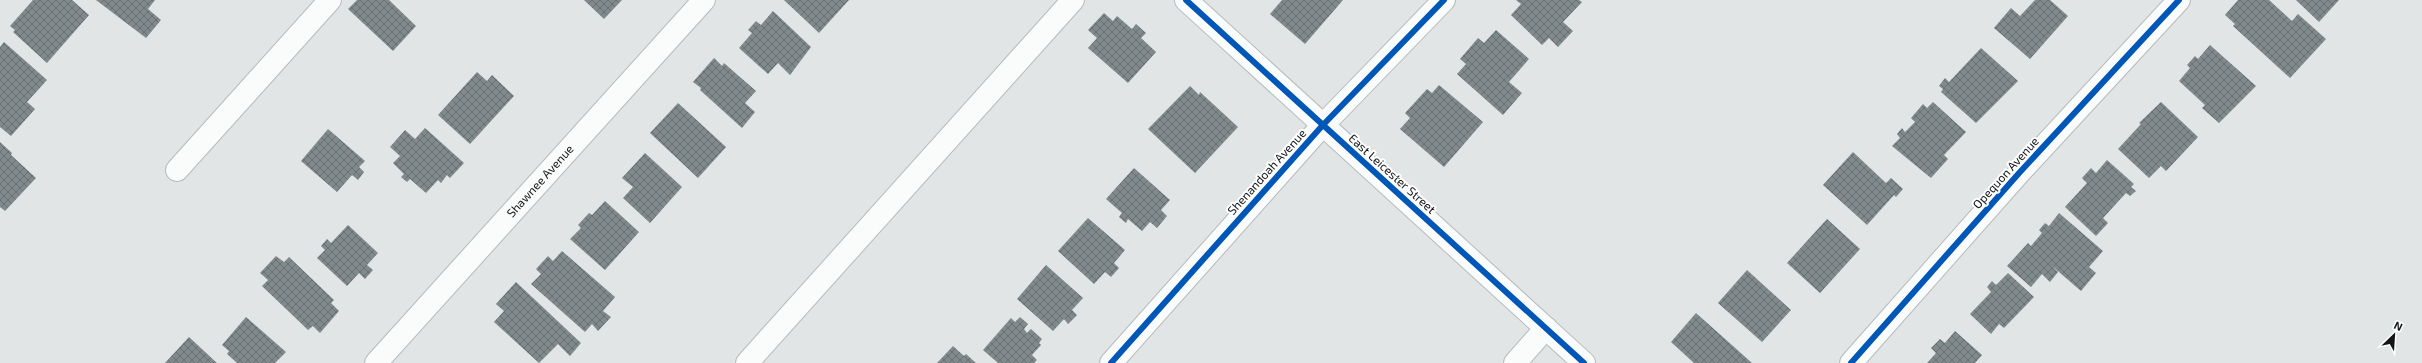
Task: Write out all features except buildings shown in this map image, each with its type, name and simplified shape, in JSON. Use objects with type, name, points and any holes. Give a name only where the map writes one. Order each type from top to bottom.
[{"type":"street","points":[[177,170],[330,0]]},
{"type":"street","name":"Shawnee Avenue","points":[[376,363],[704,0]]},
{"type":"street","points":[[747,363],[1073,0]]},
{"type":"street","name":"East Leicester Street","points":[[1186,0],[1322,126],[1584,363]]},
{"type":"street","name":"Shenandoah Avenue","points":[[1111,363],[1322,126],[1444,0]]},
{"type":"street","name":"Opequon Avenue","points":[[1851,363],[2020,172],[2179,0]]},
{"type":"street","points":[[1515,363],[1546,328]]},
{"type":"cycle path","points":[[1186,0],[1584,363]]},
{"type":"cycle path","points":[[1111,363],[1322,126],[1444,0]]},
{"type":"cycle path","points":[[1851,363],[2020,172],[2179,0]]}]
